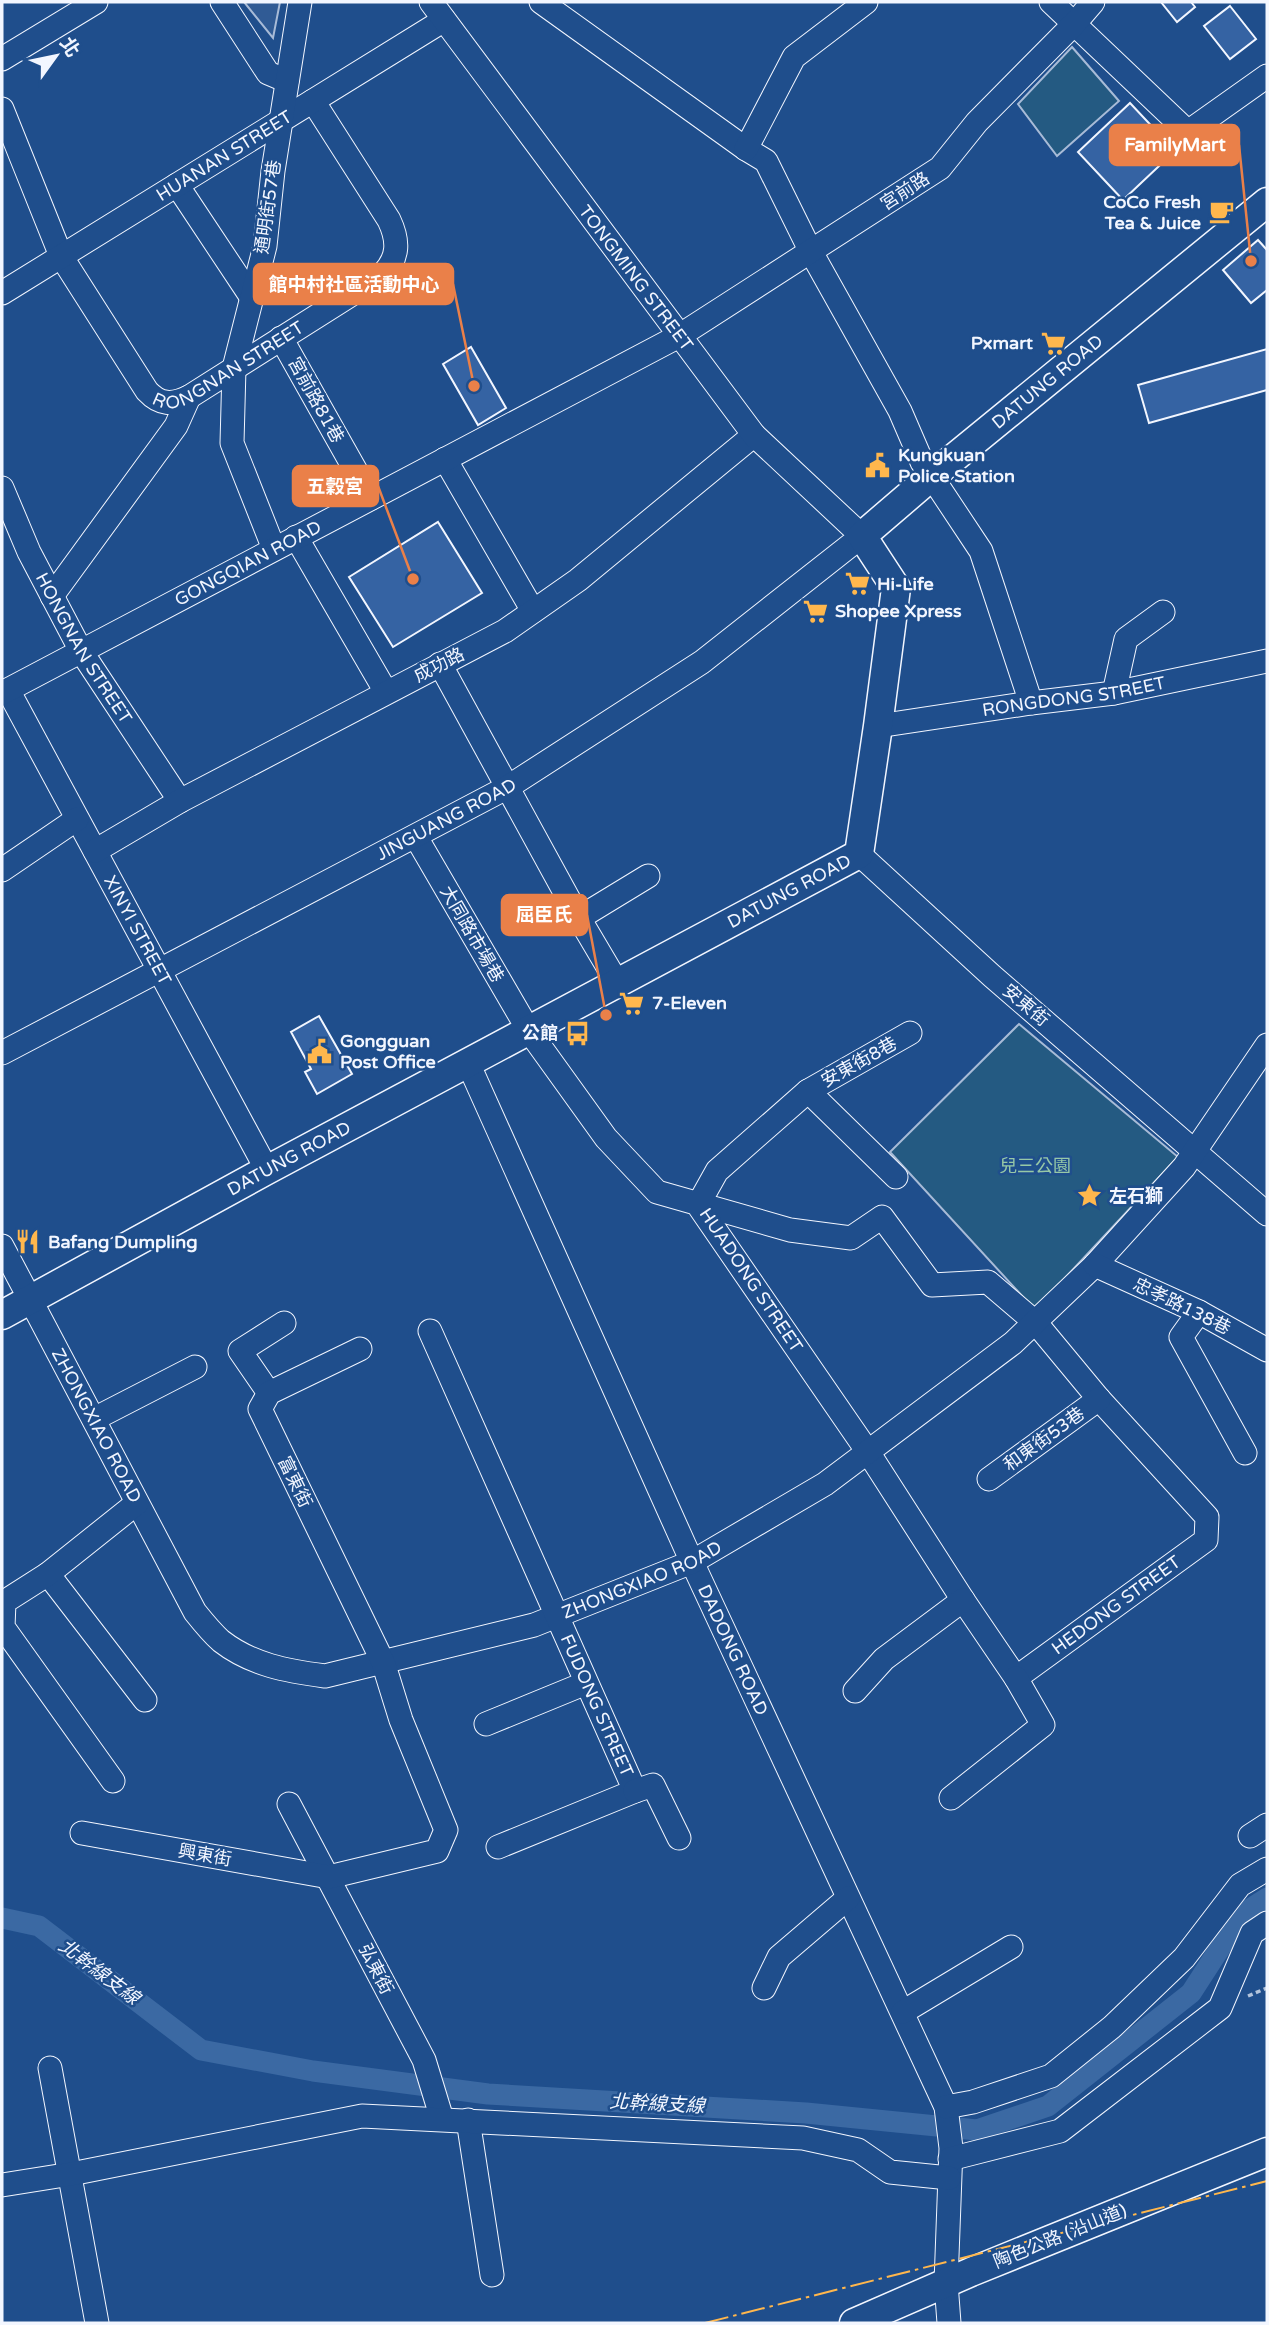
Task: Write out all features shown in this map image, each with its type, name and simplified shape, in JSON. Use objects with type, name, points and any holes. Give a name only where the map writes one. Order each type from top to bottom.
[{"type":"main road","name":"DATUNG ROAD","points":[[2,1315],[267,1170],[859,854],[896,588],[862,536],[933,475],[1265,208]]},
{"type":"main road","name":"陶色公路 (沿山道)","points":[[854,2323],[1267,2152]]},
{"type":"street","points":[[2,58],[96,2]]},
{"type":"street","points":[[222,2],[268,73],[287,81]]},
{"type":"street","name":"通明街57巷","points":[[274,549],[232,443],[234,368],[265,246],[280,121],[300,2]]},
{"type":"street","points":[[541,2],[766,161],[811,251],[900,411],[922,462],[981,551],[1031,702]]},
{"type":"street","points":[[746,149],[794,57],[866,2]]},
{"type":"street","points":[[1051,2],[1188,132],[1267,76]]},
{"type":"street","name":"宮前路","points":[[679,336],[940,168],[976,122],[1093,2]]},
{"type":"street","name":"HUANAN STREET","points":[[2,293],[313,101],[438,11]]},
{"type":"street","name":"TONGMING STREET","points":[[438,11],[754,435],[862,536]]},
{"type":"street","name":"RONGNAN STREET","points":[[61,256],[155,400],[178,402],[189,397],[382,275],[396,256],[395,233],[389,220],[313,101]]},
{"type":"street","points":[[2,109],[61,256]]},
{"type":"street","points":[[177,185],[252,298]]},
{"type":"street","name":"GONGQIAN ROAD","points":[[5,691],[679,336]]},
{"type":"street","name":"宮前路81巷","points":[[281,338],[371,498]]},
{"type":"street","points":[[52,596],[176,426],[189,397]]},
{"type":"street","name":"成功路","points":[[95,851],[180,800],[505,631],[578,580],[754,435]]},
{"type":"street","points":[[445,459],[533,611]]},
{"type":"street","name":"HONGNAN STREET","points":[[2,488],[29,552],[80,651],[180,800]]},
{"type":"street","name":"JINGUANG ROAD","points":[[2,1054],[508,787],[702,662],[862,536]]},
{"type":"street","points":[[296,537],[386,692]]},
{"type":"street","points":[[1114,693],[1126,639],[1163,612]]},
{"type":"street","name":"RONGDONG STREET","points":[[878,726],[1031,702],[1114,693],[1267,661]]},
{"type":"street","points":[[440,664],[618,984]]},
{"type":"street","name":"XINYI STREET","points":[[5,691],[78,819],[267,1170]]},
{"type":"street","points":[[2,870],[78,819]]},
{"type":"street","name":"大同路市場巷","points":[[416,837],[529,1031],[606,1138],[657,1192],[698,1205]]},
{"type":"street","name":"安東街","points":[[859,854],[992,976],[1265,1208]]},
{"type":"street","points":[[579,918],[648,876]]},
{"type":"street","name":"安東街8巷","points":[[808,1091],[910,1033]]},
{"type":"street","name":"ZHONGXIAO ROAD","points":[[2,1246],[195,1612],[220,1640],[252,1660],[290,1671],[325,1676],[534,1625],[692,1562],[825,1484],[1013,1343],[1095,1265],[1185,1167],[1267,1045]]},
{"type":"street","name":"DADONG ROAD","points":[[468,1063],[692,1562],[948,2113]]},
{"type":"street","points":[[808,1091],[896,1177]]},
{"type":"street","name":"HUADONG STREET","points":[[808,1091],[717,1171],[698,1205],[868,1452]]},
{"type":"street","name":"HEDONG STREET","points":[[698,1205],[790,1230],[851,1238],[882,1217],[932,1285],[988,1282],[1036,1323],[1099,1399],[1207,1517],[1206,1540],[1016,1678]]},
{"type":"street","name":"忠孝路138巷","points":[[1095,1265],[1199,1312],[1267,1350]]},
{"type":"street","points":[[1199,1312],[1181,1337],[1245,1453]]},
{"type":"street","points":[[284,1323],[240,1351],[269,1393],[360,1349]]},
{"type":"street","name":"FUDONG STREET","points":[[430,1331],[635,1791],[498,1847]]},
{"type":"street","points":[[94,1419],[195,1367]]},
{"type":"street","name":"富東街","points":[[269,1393],[260,1409],[383,1662]]},
{"type":"street","name":"和東街53巷","points":[[989,1479],[1099,1399]]},
{"type":"street","points":[[868,1452],[1016,1678],[1043,1725],[951,1798]]},
{"type":"street","points":[[113,1782],[3,1627],[4,1602],[48,1574],[137,1503]]},
{"type":"street","points":[[48,1574],[145,1700]]},
{"type":"street","points":[[855,1691],[884,1659],[963,1600]]},
{"type":"street","points":[[329,1877],[438,1851],[446,1830],[401,1720],[383,1662]]},
{"type":"street","points":[[486,1724],[586,1683]]},
{"type":"street","points":[[635,1791],[653,1785],[679,1838]]},
{"type":"street","name":"弘東街","points":[[289,1804],[424,2060],[442,2119]]},
{"type":"street","name":"興東街","points":[[82,1833],[329,1877]]},
{"type":"street","points":[[949,2323],[946,2283],[950,2169],[948,2113],[972,2102],[1051,2076],[1112,2027],[1184,1958],[1240,1885],[1267,1869]]},
{"type":"street","points":[[764,1988],[779,1957],[848,1898]]},
{"type":"street","points":[[2,2185],[71,2174],[362,2116],[803,2138],[858,2151],[890,2172],[950,2169],[1060,2131],[1220,2008],[1252,1933],[1267,1923]]},
{"type":"street","points":[[903,2012],[1011,1947]]},
{"type":"street","points":[[50,2068],[97,2323]]},
{"type":"street","points":[[468,2120],[492,2275]]},
{"type":"green space","points":[[1072,47],[1119,101],[1057,156],[1018,104]]},
{"type":"green space","name":"兒三公園","points":[[1019,1024],[1178,1157],[1035,1310],[890,1152]]},
{"type":"shaded area","points":[[244,2],[280,2],[273,38]]},
{"type":"building","points":[[1161,2],[1191,2],[1195,7],[1177,22]]},
{"type":"building","points":[[1230,6],[1256,39],[1230,59],[1204,26]]},
{"type":"building","points":[[1130,103],[1175,151],[1123,200],[1078,152]]},
{"type":"building","points":[[1258,240],[1267,250],[1267,290],[1251,303],[1223,270]]},
{"type":"building","points":[[471,347],[506,408],[478,425],[443,364]]},
{"type":"building","points":[[1267,349],[1267,390],[1149,423],[1138,385]]},
{"type":"building","points":[[438,522],[482,593],[393,647],[349,577]]},
{"type":"building","name":"Gongguan Post Office","points":[[319,1016],[352,1074],[317,1094],[305,1072],[311,1069],[291,1032]]},
{"type":"waterway","name":"北幹線支線","points":[[2,1918],[39,1926],[201,2050],[313,2071],[488,2094],[806,2113],[977,2130],[1048,2106],[1191,1993],[1242,1914],[1267,1898]]},
{"type":"power","points":[[705,2323],[1267,2181]]},
{"type":"place","name":"CoCo Fresh Tea & Juice","points":[[1221,212]]},
{"type":"place","name":"FamilyMart","points":[[1251,261]]},
{"type":"place","name":"Pxmart","points":[[1053,343]]},
{"type":"place","name":"館中村社區活動中心","points":[[474,386]]},
{"type":"place","name":"Kungkuan Police Station","points":[[878,465]]},
{"type":"place","name":"五穀宮","points":[[413,579]]},
{"type":"place","name":"Hi-Life","points":[[857,584]]},
{"type":"place","name":"Shopee Xpress","points":[[815,611]]},
{"type":"place","name":"7-Eleven","points":[[632,1003]]},
{"type":"place","name":"屈臣氏","points":[[606,1015]]},
{"type":"place","name":"公館","points":[[578,1033]]},
{"type":"place","name":"Gongguan Post Office","points":[[320,1051]]},
{"type":"place","name":"左石獅","points":[[1089,1196]]},
{"type":"place","name":"Bafang Dumpling","points":[[28,1242]]}]
